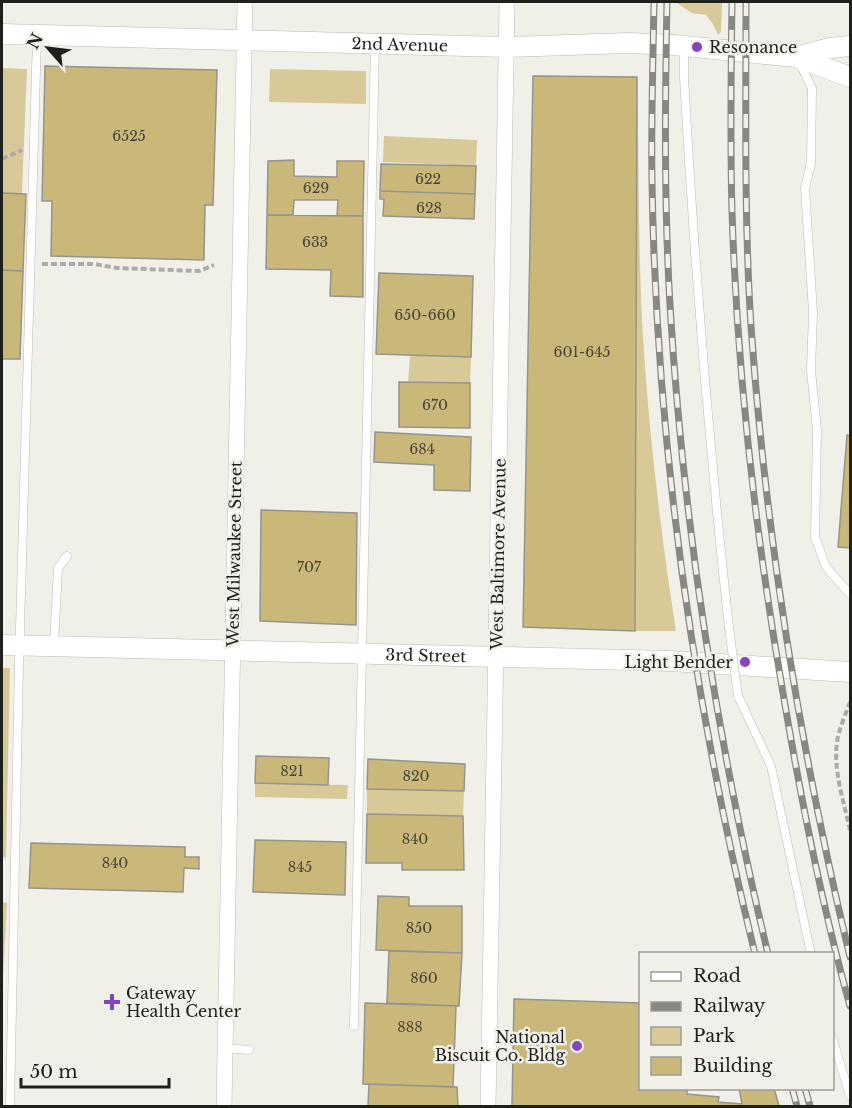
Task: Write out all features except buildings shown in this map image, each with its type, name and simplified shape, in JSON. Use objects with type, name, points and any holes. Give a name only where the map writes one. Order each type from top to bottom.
[{"type":"street","name":"West Milwaukee Street","points":[[224,1107],[245,2]]},
{"type":"street","name":"West Baltimore Avenue","points":[[488,1107],[507,2]]},
{"type":"street","name":"2nd Avenue","points":[[2,34],[507,47],[629,43],[796,57],[850,77]]},
{"type":"street","name":"2nd Avenue","points":[[796,57],[830,48],[850,46]]},
{"type":"street","name":"3rd Street","points":[[11,645],[670,661],[850,672]]},
{"type":"lane","points":[[10,1107],[12,1028],[11,645],[31,264],[37,35]]},
{"type":"lane","points":[[354,1026],[375,43]]},
{"type":"lane","points":[[684,46],[698,312],[711,461],[738,696],[771,766],[811,952]]},
{"type":"lane","points":[[796,57],[812,88],[811,163],[805,188],[813,312],[811,371],[817,430],[815,537],[826,567],[850,594]]},
{"type":"lane","points":[[54,646],[58,568],[67,556]]},
{"type":"lane","points":[[2,1028],[12,1028]]},
{"type":"lane","points":[[834,1044],[850,1096]]},
{"type":"lane","points":[[225,1048],[249,1050]]},
{"type":"path","points":[[31,264],[94,264],[117,268],[199,271],[214,265]]},
{"type":"path","points":[[850,702],[837,739],[836,753],[838,781],[850,830]]},
{"type":"green space","points":[[675,2],[722,2],[721,32],[718,35],[706,15],[692,13]]},
{"type":"green space","points":[[2,68],[27,69],[22,193],[2,193]]},
{"type":"green space","points":[[270,69],[366,71],[366,104],[269,102]]},
{"type":"green space","points":[[637,77],[643,337],[656,484],[676,631],[635,631]]},
{"type":"green space","points":[[384,136],[477,140],[476,166],[383,162]]},
{"type":"green space","points":[[410,355],[471,357],[470,383],[408,382]]},
{"type":"green space","points":[[2,668],[10,668],[6,858],[2,857]]},
{"type":"green space","points":[[255,783],[348,785],[347,799],[255,797]]},
{"type":"green space","points":[[367,789],[464,791],[463,816],[367,814]]},
{"type":"green space","points":[[2,902],[7,903],[3,980],[2,979]]},
{"type":"railway","points":[[654,2],[652,158],[655,278],[670,472],[696,666],[713,763],[755,952]]},
{"type":"railway","points":[[667,2],[668,267],[684,469],[693,550],[718,713],[768,952]]},
{"type":"railway","points":[[732,2],[731,159],[734,271],[743,391],[756,510],[772,628],[804,808],[820,888],[850,1006]]},
{"type":"railway","points":[[746,2],[747,245],[751,326],[766,485],[787,643],[801,722],[850,957]]},
{"type":"railway","points":[[793,1090],[797,1106]]},
{"type":"railway","points":[[806,1090],[810,1106]]},
{"type":"place","name":"Resonance","points":[[697,47]]},
{"type":"place","name":"Light Bender","points":[[745,662]]},
{"type":"place","name":"Gateway Health Center","points":[[112,1002]]},
{"type":"place","name":"National Biscuit Co. Bldg","points":[[577,1046]]}]
